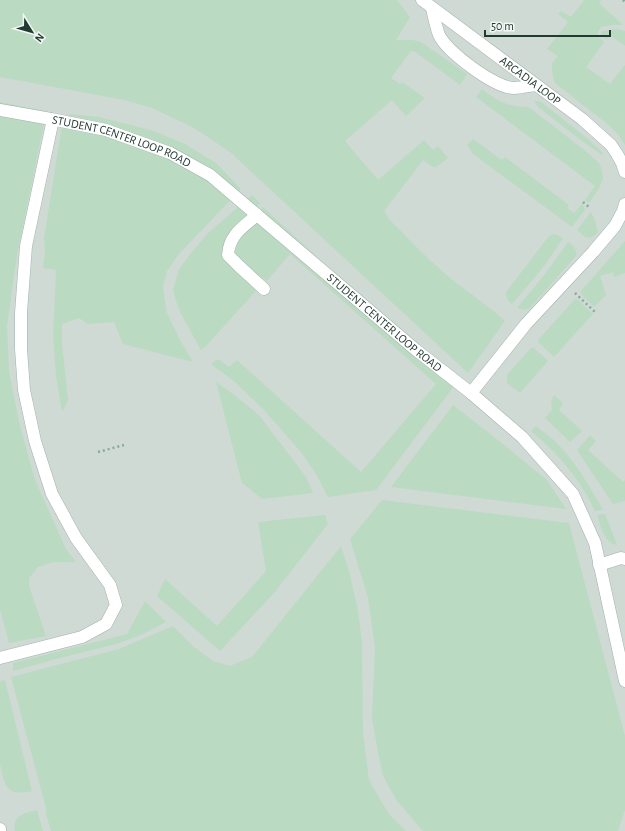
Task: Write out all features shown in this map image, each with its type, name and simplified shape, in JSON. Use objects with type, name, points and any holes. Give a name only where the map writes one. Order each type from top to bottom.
[{"type":"street","name":"ARCADIA LOOP","points":[[422,0],[582,120],[611,145],[622,163],[625,172]]},
{"type":"street","points":[[432,8],[439,36],[451,51],[472,68],[501,85],[513,88],[535,85]]},
{"type":"street","name":"STUDENT CENTER LOOP ROAD","points":[[0,110],[106,130],[170,153],[210,175],[416,350],[471,393],[522,437],[573,494],[595,543],[622,658],[625,681]]},
{"type":"street","points":[[0,658],[82,637],[106,624],[116,605],[110,585],[76,538],[52,494],[35,441],[24,390],[21,349],[21,313],[26,246],[52,124],[51,119]]},
{"type":"street","points":[[471,393],[526,324],[615,226],[625,204]]},
{"type":"street","points":[[257,215],[233,238],[229,247],[228,255],[264,289]]},
{"type":"street","points":[[599,565],[621,558],[625,559]]},
{"type":"path","points":[[583,202],[590,208]]},
{"type":"path","points":[[574,293],[595,312]]},
{"type":"path","points":[[98,452],[124,445]]},
{"type":"shaded area","points":[[0,0],[625,0],[625,831],[0,831]]},
{"type":"green space","points":[[0,0],[397,0],[410,17],[396,40],[412,40],[421,42],[467,74],[460,85],[414,51],[411,51],[391,78],[400,84],[402,82],[425,98],[406,116],[392,100],[345,141],[378,180],[424,140],[433,150],[438,146],[448,158],[436,167],[433,167],[423,160],[385,210],[385,213],[390,220],[435,265],[505,321],[468,373],[231,153],[205,135],[190,126],[152,108],[124,100],[0,77]]},
{"type":"green space","points":[[584,0],[601,0],[599,3],[623,25],[601,27],[598,32],[598,37],[604,42],[586,67],[610,84],[625,65],[625,145],[611,127],[554,81],[552,63],[558,56],[547,49],[568,22],[558,14],[561,11],[571,17]]},
{"type":"green space","points":[[617,29],[625,31],[625,46],[610,35],[607,39],[603,37],[601,33],[603,31]]},
{"type":"green space","points":[[482,89],[493,97],[508,104],[530,108],[597,161],[602,170],[603,179],[589,203],[585,200],[595,186],[476,97]]},
{"type":"green space","points":[[534,101],[541,102],[587,138],[604,154],[602,155],[538,107]]},
{"type":"green space","points":[[0,102],[46,111],[17,255],[7,326],[9,371],[20,426],[35,480],[66,549],[76,562],[53,562],[38,567],[29,578],[29,586],[46,636],[9,643],[0,609]]},
{"type":"green space","points":[[70,114],[99,117],[154,131],[185,144],[216,163],[241,189],[179,254],[167,271],[163,287],[167,313],[193,362],[123,344],[114,322],[88,324],[79,318],[62,324],[62,344],[68,400],[62,412],[56,376],[53,337],[56,270],[43,268],[45,251],[44,238],[62,125],[64,118]]},
{"type":"green space","points":[[473,139],[502,160],[505,157],[569,205],[567,208],[574,213],[582,204],[585,210],[572,227],[473,154],[467,145]]},
{"type":"green space","points":[[252,195],[260,203],[228,235],[224,258],[256,291],[201,350],[180,312],[173,290],[179,269],[208,233]]},
{"type":"green space","points":[[263,207],[455,385],[376,490],[328,497],[316,474],[300,451],[264,410],[235,382],[211,364],[218,359],[229,367],[237,360],[361,472],[436,384],[290,254],[267,281],[242,264],[234,254],[234,247],[238,239]]},
{"type":"green space","points":[[591,212],[598,232],[590,238],[585,237],[577,230]]},
{"type":"green space","points":[[555,234],[563,238],[545,265],[512,304],[507,299],[506,292],[549,236]]},
{"type":"green space","points":[[625,241],[625,273],[614,277],[613,272],[600,276],[606,295],[594,307],[580,292]]},
{"type":"green space","points":[[568,242],[576,250],[576,256],[530,308],[524,310],[517,308],[545,274]]},
{"type":"green space","points":[[575,299],[593,314],[554,357],[539,343],[538,340]]},
{"type":"green space","points":[[533,347],[548,361],[520,393],[507,383],[507,375]]},
{"type":"green space","points":[[216,382],[259,415],[306,477],[313,493],[262,499],[242,483]]},
{"type":"green space","points":[[554,395],[563,403],[559,410],[582,431],[570,442],[545,418],[552,410],[551,401]]},
{"type":"green space","points":[[453,405],[547,480],[566,509],[391,487]]},
{"type":"green space","points":[[536,426],[555,441],[569,457],[587,482],[603,510],[595,511],[582,487],[566,465],[531,431]]},
{"type":"green space","points":[[590,435],[596,441],[588,450],[623,482],[625,480],[625,501],[613,504],[577,450]]},
{"type":"green space","points":[[382,500],[569,523],[625,736],[625,810],[618,831],[423,831],[397,801],[383,776],[378,752],[372,718],[375,648],[368,598],[350,539]]},
{"type":"green space","points":[[605,514],[617,545],[613,544],[606,538],[602,529],[597,515]]},
{"type":"green space","points":[[325,515],[328,524],[274,593],[220,651],[157,596],[165,579],[217,626],[266,571],[258,522]]},
{"type":"green space","points":[[341,546],[349,571],[358,610],[362,643],[363,732],[369,780],[389,814],[406,831],[51,831],[11,677],[119,649],[173,626],[194,647],[213,661],[230,666],[252,657]]},
{"type":"green space","points":[[145,601],[166,622],[141,635],[116,644],[13,671],[13,663],[127,634]]},
{"type":"green space","points":[[5,680],[32,791],[12,791],[5,784],[3,778],[0,764],[0,681]]},
{"type":"green space","points":[[37,810],[43,831],[15,831],[15,821],[17,818]]}]
